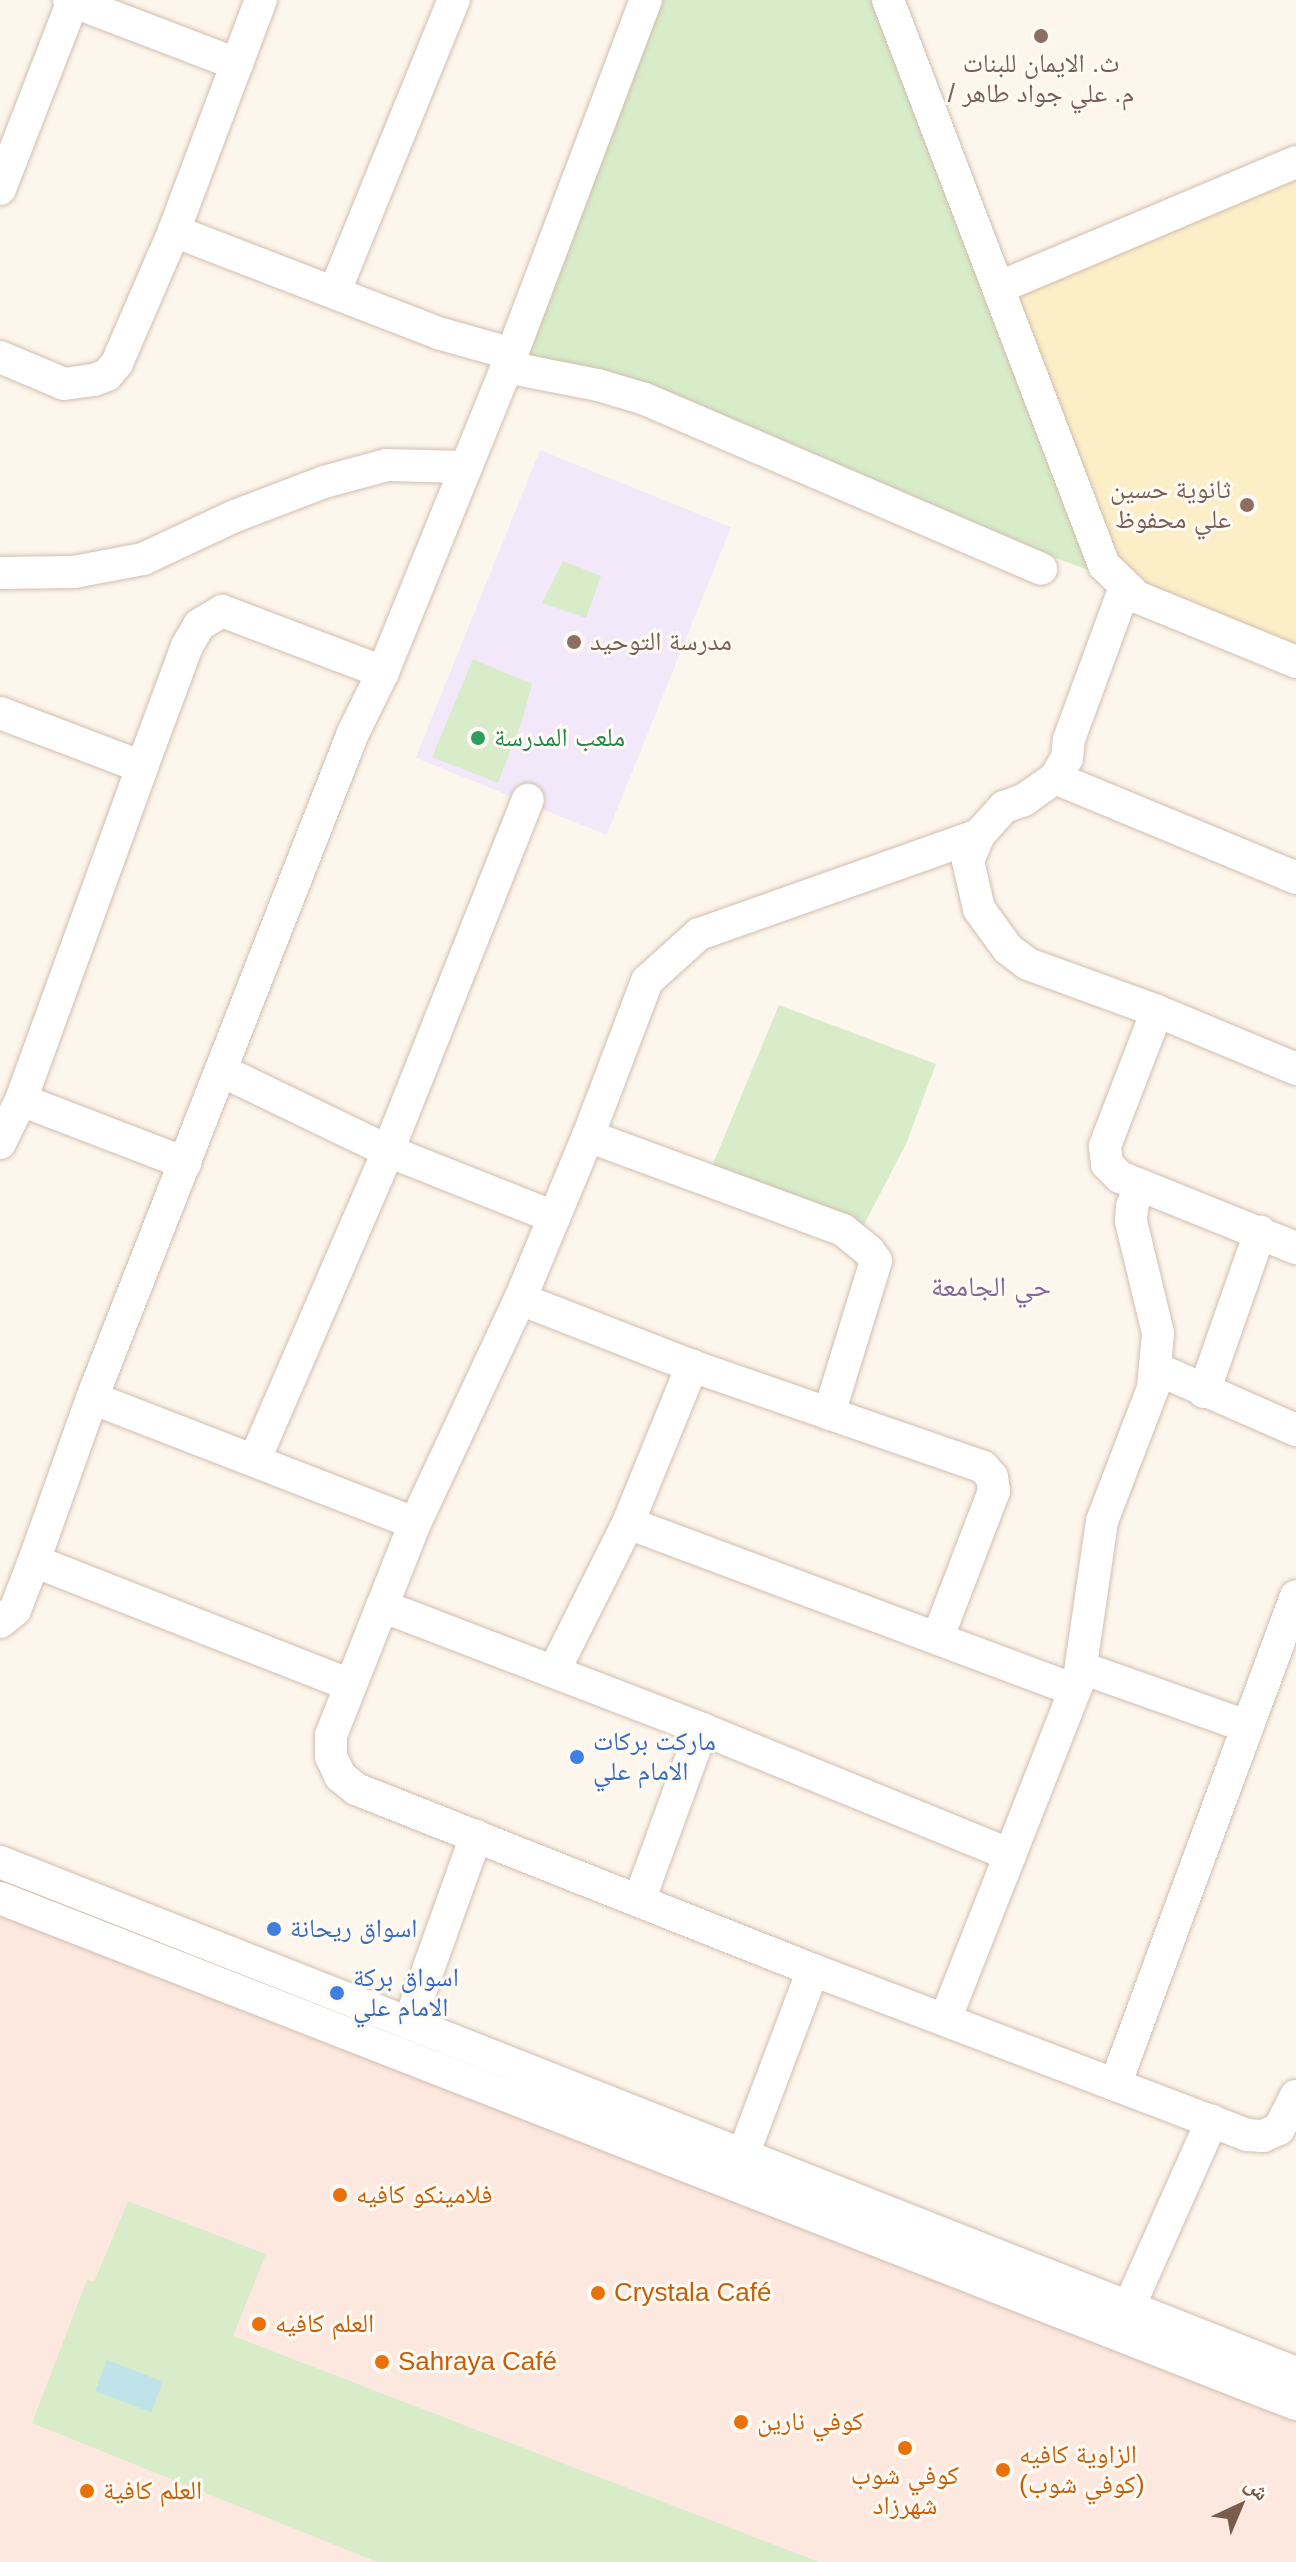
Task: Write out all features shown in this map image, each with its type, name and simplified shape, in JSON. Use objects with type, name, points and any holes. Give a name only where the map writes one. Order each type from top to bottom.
[{"type":"street","points":[[0,357],[64,384],[79,384],[107,375],[117,363],[174,231],[261,0]]},
{"type":"street","points":[[335,291],[454,0]]},
{"type":"street","points":[[0,1622],[15,1610],[92,1398],[353,733],[383,672],[509,360],[646,0]]},
{"type":"street","points":[[888,0],[1000,287],[1094,547],[1104,565],[1125,587],[1156,606],[1296,662]]},
{"type":"street","points":[[0,189],[71,1],[237,64]]},
{"type":"street","points":[[1000,287],[1296,162]]},
{"type":"street","points":[[174,231],[509,360],[645,399],[1041,569]]},
{"type":"street","points":[[0,573],[74,572],[143,559],[235,516],[324,482],[387,465],[464,467]]},
{"type":"street","points":[[1125,587],[1069,739],[1067,758],[1055,778],[1024,800],[1004,807],[979,835],[968,861],[979,909],[1008,949],[1050,975],[1157,1011],[1296,1069]]},
{"type":"street","points":[[0,1143],[21,1100],[187,646],[199,625],[222,611],[383,672]]},
{"type":"street","points":[[0,713],[142,767]]},
{"type":"street","points":[[1055,778],[1296,878]]},
{"type":"street","points":[[255,1459],[388,1151],[528,800]]},
{"type":"street","points":[[979,835],[699,934],[647,981],[588,1136],[520,1299],[415,1523],[330,1746],[340,1776],[356,1789],[813,1970],[1247,2135],[1263,2136],[1284,2123],[1296,2096]]},
{"type":"street","points":[[1157,1011],[1104,1152],[1107,1164],[1115,1174],[1296,1248]]},
{"type":"street","points":[[222,1071],[388,1151],[554,1217]]},
{"type":"street","points":[[21,1100],[185,1163]]},
{"type":"street","points":[[588,1136],[843,1230],[869,1251],[876,1261],[829,1414]]},
{"type":"street","points":[[945,2020],[1078,1679],[1102,1521],[1157,1369],[1158,1333],[1131,1221],[1132,1207],[1140,1185]]},
{"type":"street","points":[[1204,1392],[1260,1232]]},
{"type":"street","points":[[520,1299],[692,1366],[977,1463],[992,1477],[992,1498],[938,1637]]},
{"type":"street","points":[[554,1671],[628,1523],[692,1366]]},
{"type":"street","points":[[1157,1369],[1296,1430]]},
{"type":"street","points":[[92,1398],[415,1523]]},
{"type":"street","points":[[628,1523],[938,1637],[1246,1726]]},
{"type":"street","points":[[34,1561],[351,1685]]},
{"type":"street","points":[[1115,2085],[1296,1596]]},
{"type":"street","points":[[382,1606],[702,1729],[1010,1855]]},
{"type":"street","points":[[639,1901],[702,1729]]},
{"type":"street","points":[[409,2023],[476,1836]]},
{"type":"street","points":[[0,1862],[743,2155],[896,2231],[1296,2404]]},
{"type":"street","points":[[0,1898],[896,2231],[1129,2307],[1296,2373]]},
{"type":"street","points":[[743,2155],[813,1970]]},
{"type":"street","points":[[1129,2307],[1212,2121]]},
{"type":"street","points":[[1252,2355],[1296,2352]]},
{"type":"shaded area","name":"مدرسة التوحيد","points":[[540,450],[731,527],[607,835],[416,758]]},
{"type":"shaded area","points":[[0,1906],[1296,2412],[1296,2562],[0,2562]]},
{"type":"green space","points":[[643,0],[886,0],[1096,573],[512,354]]},
{"type":"green space","points":[[563,561],[601,576],[586,618],[542,603]]},
{"type":"green space","name":"ملعب المدرسة","points":[[473,659],[532,684],[523,718],[498,783],[432,757]]},
{"type":"green space","points":[[779,1005],[936,1064],[906,1144],[857,1238],[707,1178]]},
{"type":"green space","points":[[128,2201],[266,2254],[233,2336],[819,2562],[377,2562],[32,2423],[87,2280],[94,2282]]},
{"type":"sand","points":[[1296,160],[1296,662],[1114,577],[1000,287]]},
{"type":"water","points":[[107,2360],[163,2382],[151,2412],[95,2391]]},
{"type":"place","name":"ث. الايمان للبنات / م. علي جواد طاهر","points":[[1041,36]]},
{"type":"place","name":"ثانوية حسين علي محفوظ","points":[[1247,505]]},
{"type":"place","name":"مدرسة التوحيد","points":[[574,642]]},
{"type":"place","name":"ملعب المدرسة","points":[[478,738]]},
{"type":"place","name":"ماركت بركات الامام علي","points":[[577,1757]]},
{"type":"place","name":"اسواق ريحانة","points":[[274,1929]]},
{"type":"place","name":"اسواق بركة الامام علي","points":[[337,1993]]},
{"type":"place","name":"فلامينكو كافيه","points":[[340,2195]]},
{"type":"place","name":"Crystala Café","points":[[598,2293]]},
{"type":"place","name":"العلم كافيه","points":[[259,2324]]},
{"type":"place","name":"Sahraya Café","points":[[382,2362]]},
{"type":"place","name":"كوفي نارين","points":[[741,2422]]},
{"type":"place","name":"كوفي شوب شهرزاد","points":[[905,2448]]},
{"type":"place","name":"الزاوية كافيه (كوفي شوب)","points":[[1003,2470]]},
{"type":"place","name":"العلم كافية","points":[[87,2491]]},
{"type":"district","name":"حي الجامعة","points":[[991,1287]]}]
